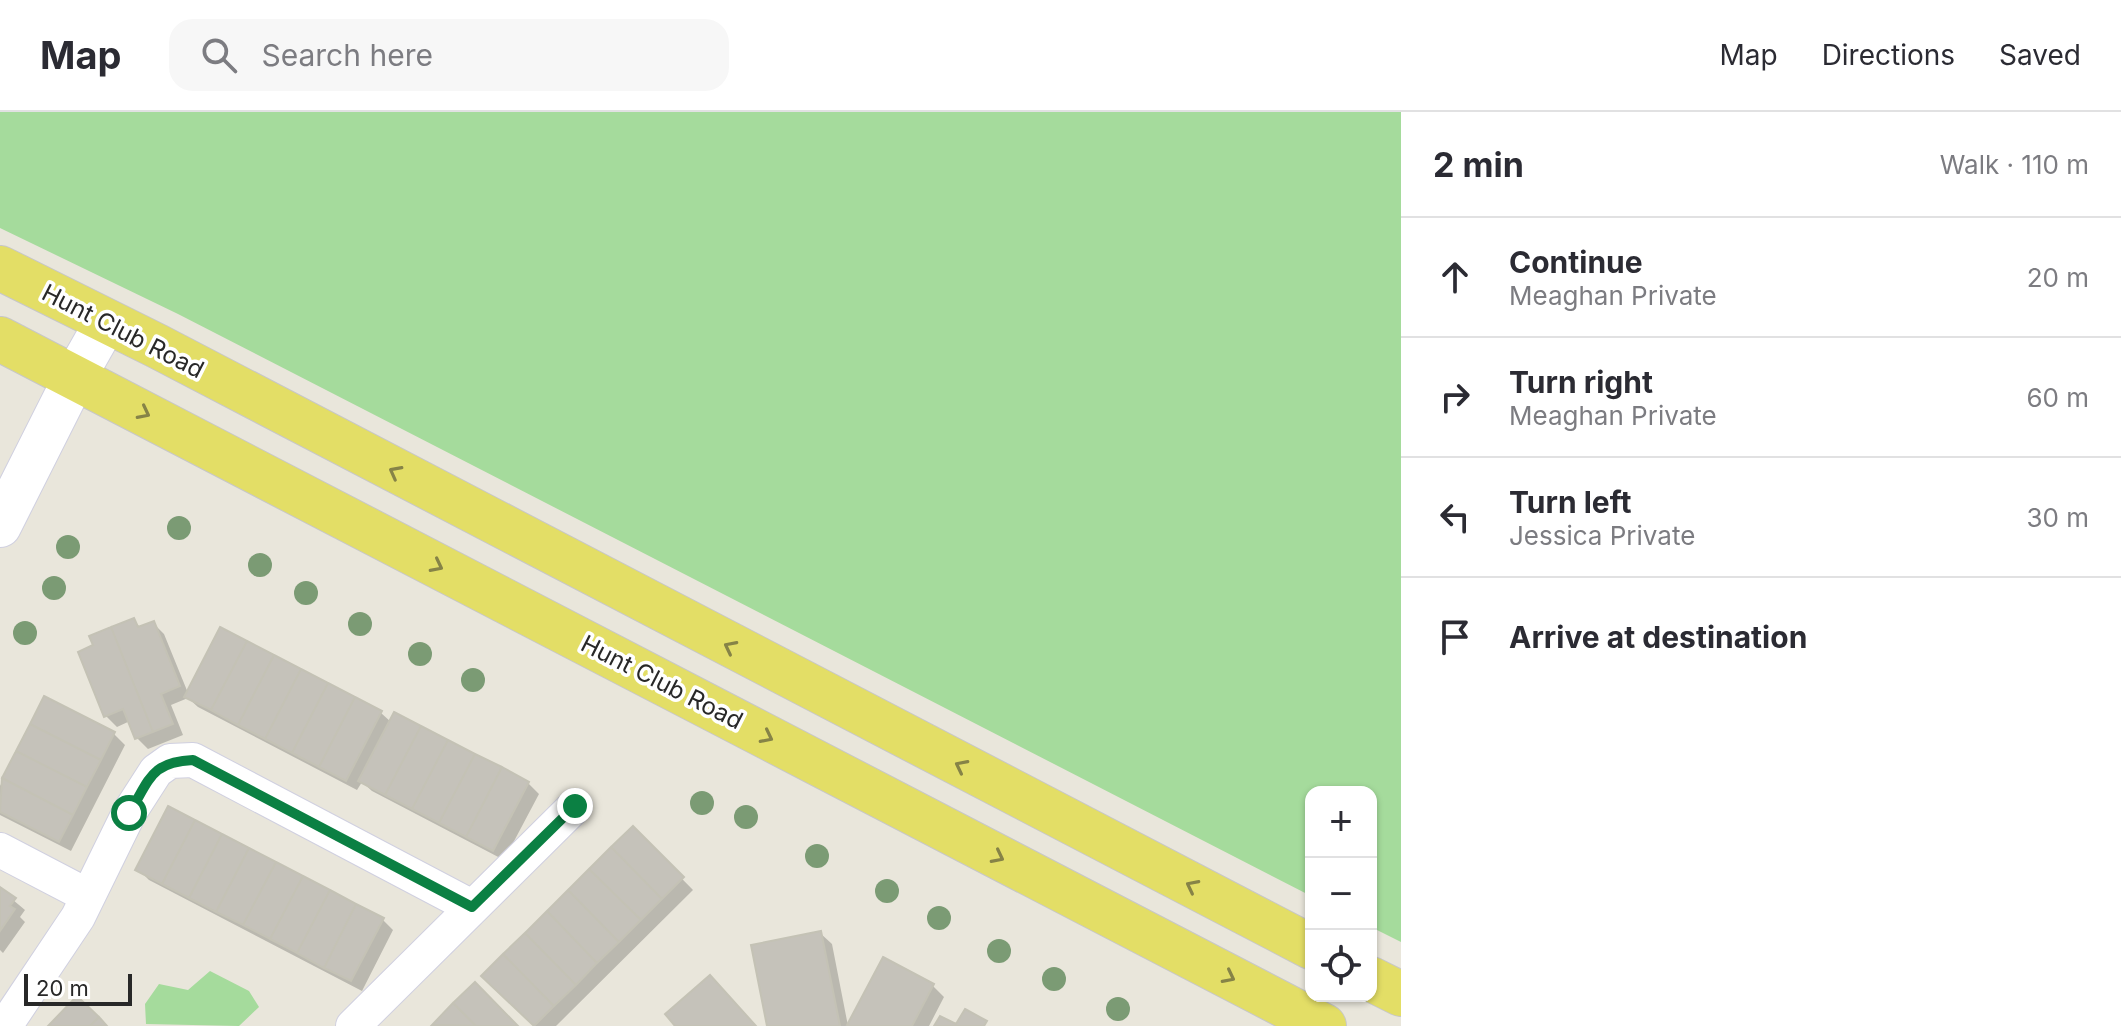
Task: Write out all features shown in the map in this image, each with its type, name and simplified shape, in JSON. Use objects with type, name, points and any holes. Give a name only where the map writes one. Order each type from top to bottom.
[{"type":"main road","name":"Hunt Club Road","points":[[0,268],[157,346],[1305,944]]},
{"type":"main road","name":"Hunt Club Road","points":[[0,339],[1324,1026]]},
{"type":"main road","points":[[1377,982],[1401,994]]},
{"type":"street","points":[[0,526],[106,322]]},
{"type":"street","points":[[5,1026],[78,917],[129,813],[156,771],[170,761],[193,760],[472,907]]},
{"type":"street","points":[[353,1026],[575,806]]},
{"type":"street","points":[[0,850],[88,896]]},
{"type":"green space","points":[[0,112],[1401,112],[1401,942],[1377,930],[1377,786],[1305,786],[1305,893],[178,314],[0,228]]},
{"type":"green space","points":[[210,971],[249,991],[259,1007],[239,1026],[146,1024],[145,1004],[159,984],[188,990]]},
{"type":"building","points":[[134,618],[138,627],[154,621],[180,686],[161,694],[173,724],[153,732],[111,627]]},
{"type":"building","points":[[111,627],[153,732],[135,739],[123,709],[104,717],[78,652],[93,645],[89,636]]},
{"type":"building","points":[[220,627],[247,641],[211,710],[184,697]]},
{"type":"building","points":[[247,641],[274,655],[238,725],[211,710]]},
{"type":"building","points":[[274,655],[301,669],[265,739],[238,725]]},
{"type":"building","points":[[301,669],[328,683],[292,753],[265,739]]},
{"type":"building","points":[[328,683],[355,697],[319,767],[292,753]]},
{"type":"building","points":[[44,696],[115,732],[101,760],[30,724]]},
{"type":"building","points":[[355,697],[382,711],[346,781],[319,767]]},
{"type":"building","points":[[394,712],[421,726],[385,795],[358,781]]},
{"type":"building","points":[[30,724],[101,760],[87,787],[16,751]]},
{"type":"building","points":[[421,726],[448,740],[412,809],[385,795]]},
{"type":"building","points":[[448,740],[475,754],[439,823],[412,809]]},
{"type":"building","points":[[16,751],[87,787],[73,815],[2,778]]},
{"type":"building","points":[[475,754],[502,767],[466,837],[439,823]]},
{"type":"building","points":[[502,767],[529,782],[493,851],[466,837]]},
{"type":"building","points":[[2,778],[73,815],[59,842],[0,812]]},
{"type":"building","points":[[168,806],[195,820],[162,884],[135,870]]},
{"type":"building","points":[[195,820],[222,834],[189,898],[162,884]]},
{"type":"building","points":[[633,826],[684,877],[662,899],[611,847]]},
{"type":"building","points":[[222,834],[249,848],[216,912],[189,898]]},
{"type":"building","points":[[611,847],[662,899],[641,920],[589,869]]},
{"type":"building","points":[[249,848],[276,862],[243,925],[216,912]]},
{"type":"building","points":[[276,862],[303,876],[270,939],[243,925]]},
{"type":"building","points":[[589,869],[641,920],[619,942],[568,890]]},
{"type":"building","points":[[303,876],[330,890],[297,953],[270,939]]},
{"type":"building","points":[[0,887],[16,898],[10,906],[15,909],[0,931]]},
{"type":"building","points":[[330,890],[356,904],[324,968],[297,953]]},
{"type":"building","points":[[568,890],[619,942],[597,963],[547,911]]},
{"type":"building","points":[[356,904],[384,918],[351,981],[324,968]]},
{"type":"building","points":[[547,911],[597,963],[576,985],[525,933]]},
{"type":"building","points":[[821,931],[840,1026],[767,1026],[751,945]]},
{"type":"building","points":[[525,933],[576,985],[554,1006],[503,954]]},
{"type":"building","points":[[503,954],[554,1006],[534,1026],[481,976]]},
{"type":"building","points":[[883,957],[934,984],[912,1026],[847,1025]]},
{"type":"building","points":[[710,975],[756,1026],[675,1026],[665,1014]]},
{"type":"building","points":[[475,982],[518,1026],[476,1026],[453,1003]]},
{"type":"building","points":[[77,996],[99,1017],[90,1026],[48,1026]]},
{"type":"building","points":[[453,1003],[476,1026],[432,1025]]},
{"type":"building","points":[[965,1009],[987,1021],[984,1026],[934,1026],[940,1016],[956,1024]]},
{"type":"building","points":[[99,1017],[107,1026],[90,1026]]},
{"type":"route","points":[[129,813],[156,771],[170,761],[193,760],[472,907],[575,806]]}]
